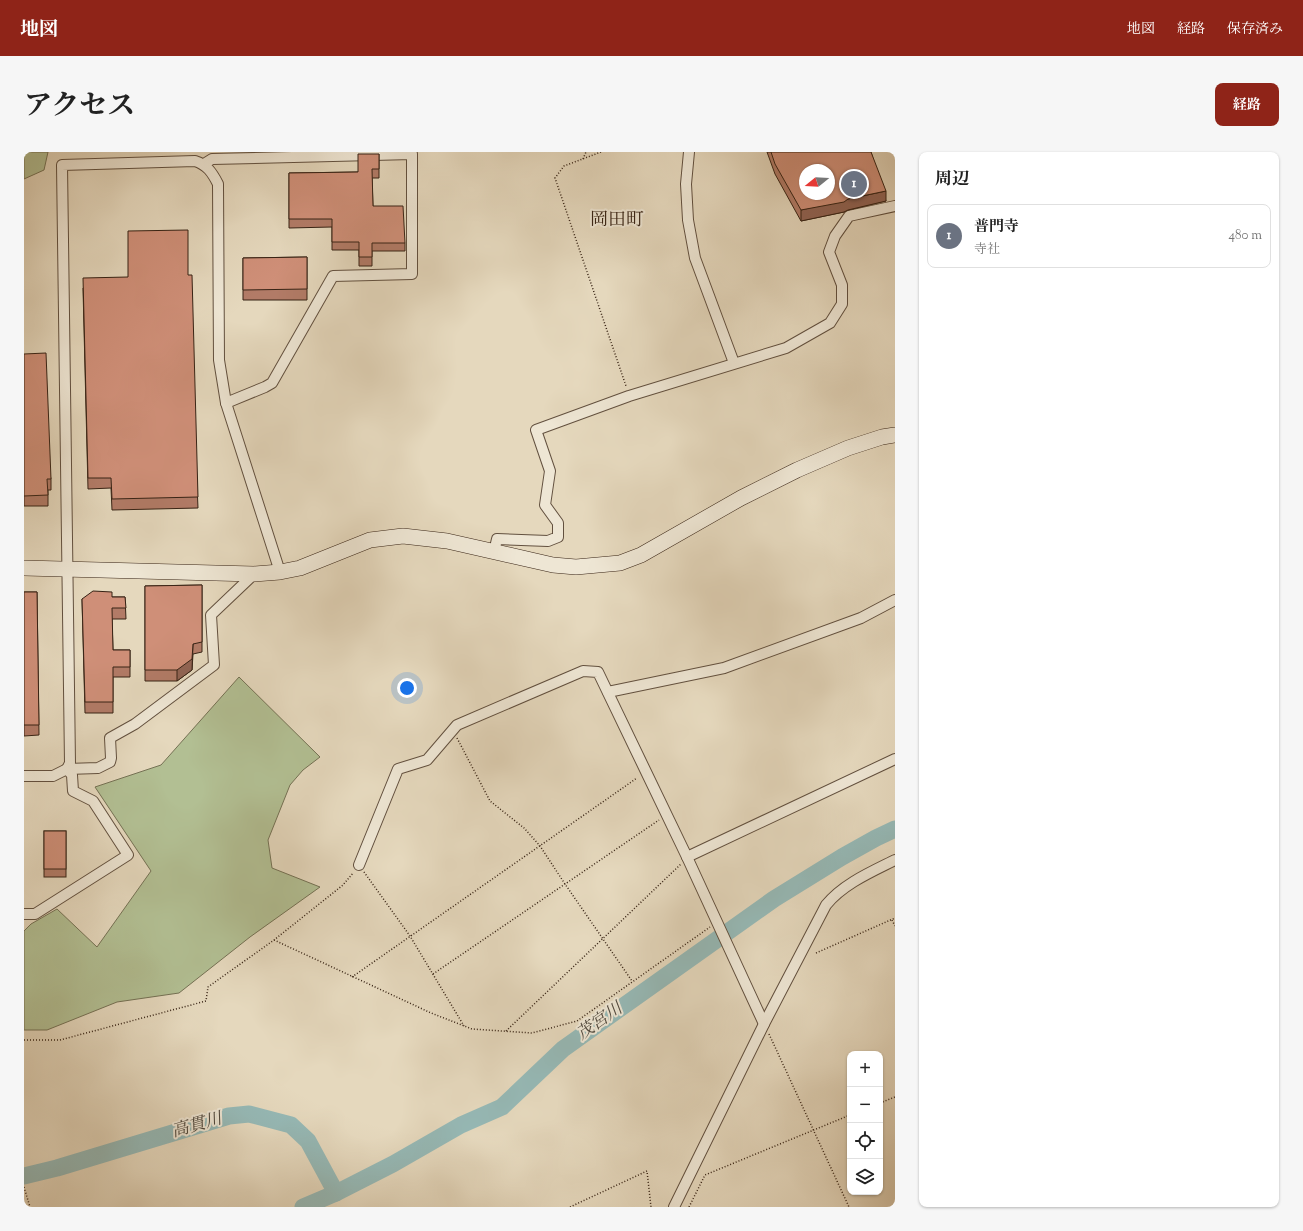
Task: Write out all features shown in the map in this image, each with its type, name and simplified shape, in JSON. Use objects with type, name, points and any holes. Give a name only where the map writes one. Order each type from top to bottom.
[{"type":"street","points":[[689,152],[686,184],[688,220],[695,258],[734,363]]},
{"type":"street","points":[[204,164],[212,160],[412,154],[412,274],[333,276],[272,383],[226,403]]},
{"type":"street","points":[[67,769],[70,763],[62,165],[195,161],[204,164],[212,172],[218,184],[218,360],[226,403],[280,572]]},
{"type":"street","points":[[494,552],[497,539],[548,541],[558,537],[558,523],[545,505],[550,471],[536,430],[629,396],[786,348],[830,323],[842,304],[842,285],[829,252],[835,236],[849,216],[895,206]]},
{"type":"street","points":[[24,568],[254,574],[280,572],[307,565],[370,540],[403,536],[447,541],[553,565],[576,567],[620,563],[641,555],[741,498],[797,470],[848,448],[882,437],[895,435]]},
{"type":"street","points":[[24,776],[53,776],[67,769],[98,768],[110,762],[110,738],[136,724],[214,665],[211,616],[254,574]]},
{"type":"street","points":[[608,692],[724,668],[861,618],[895,600]]},
{"type":"street","points":[[359,865],[398,769],[427,760],[457,725],[583,671],[598,672],[667,814],[764,1024]]},
{"type":"street","points":[[687,857],[895,759]]},
{"type":"street","points":[[24,914],[35,914],[128,855],[93,801],[73,791],[72,776],[67,769]]},
{"type":"street","points":[[674,1207],[764,1024],[826,905],[844,888],[895,860]]},
{"type":"path","points":[[583,160],[586,152]]},
{"type":"path","points":[[602,152],[564,166],[555,178],[629,396]]},
{"type":"path","points":[[452,730],[490,801],[524,828],[540,846],[632,980]]},
{"type":"path","points":[[352,977],[646,772]]},
{"type":"path","points":[[433,974],[667,814]]},
{"type":"path","points":[[506,1031],[687,857]]},
{"type":"path","points":[[24,1040],[60,1040],[206,1001],[208,987],[274,940],[343,885],[359,865],[410,936],[464,1026]]},
{"type":"path","points":[[816,953],[895,918]]},
{"type":"path","points":[[892,920],[895,926]]},
{"type":"path","points":[[274,940],[431,1013],[472,1029],[532,1033],[577,1021],[632,980],[717,923]]},
{"type":"path","points":[[764,1024],[849,1207]]},
{"type":"path","points":[[883,1102],[895,1097]]},
{"type":"path","points":[[689,1207],[705,1175],[847,1116]]},
{"type":"path","points":[[570,1207],[647,1171],[651,1207]]},
{"type":"path","points":[[24,1187],[30,1207]]},
{"type":"green space","points":[[24,152],[48,152],[44,170],[24,179]]},
{"type":"green space","points":[[239,677],[320,757],[303,770],[290,785],[268,840],[272,868],[320,887],[250,937],[179,993],[117,1002],[47,1030],[24,1030],[24,931],[31,924],[57,909],[97,947],[151,871],[95,787],[161,765]]},
{"type":"building","points":[[771,152],[871,152],[886,191],[848,199],[844,202],[801,210],[775,164]]},
{"type":"building","points":[[358,154],[379,154],[379,169],[372,169],[373,206],[403,206],[405,243],[372,243],[372,257],[359,257],[359,242],[332,242],[332,219],[289,219],[289,173],[358,172]]},
{"type":"building","points":[[188,230],[188,275],[192,275],[198,497],[112,499],[111,478],[88,478],[83,278],[128,277],[128,231]]},
{"type":"building","points":[[307,257],[307,289],[243,290],[243,258]]},
{"type":"building","points":[[46,353],[51,479],[47,479],[48,495],[24,496],[24,354]]},
{"type":"building","points":[[202,585],[202,642],[193,644],[192,659],[177,670],[145,670],[145,586]]},
{"type":"building","points":[[93,591],[112,592],[112,597],[125,597],[126,608],[112,608],[113,650],[130,650],[130,667],[113,667],[113,702],[85,702],[82,599]]},
{"type":"building","points":[[24,592],[37,592],[39,725],[24,725]]},
{"type":"building","points":[[44,831],[66,831],[66,869],[44,869]]},
{"type":"waterway","name":"茂宮川","points":[[303,1207],[336,1193],[393,1164],[461,1125],[502,1107],[563,1049],[774,899],[842,857],[895,829]]},
{"type":"waterway","name":"高貫川","points":[[24,1176],[57,1168],[229,1116],[249,1114],[291,1125],[308,1141],[336,1193]]},
{"type":"place","name":"普門寺","points":[[854,184]]},
{"type":"district","name":"岡田町","points":[[617,221]]}]
